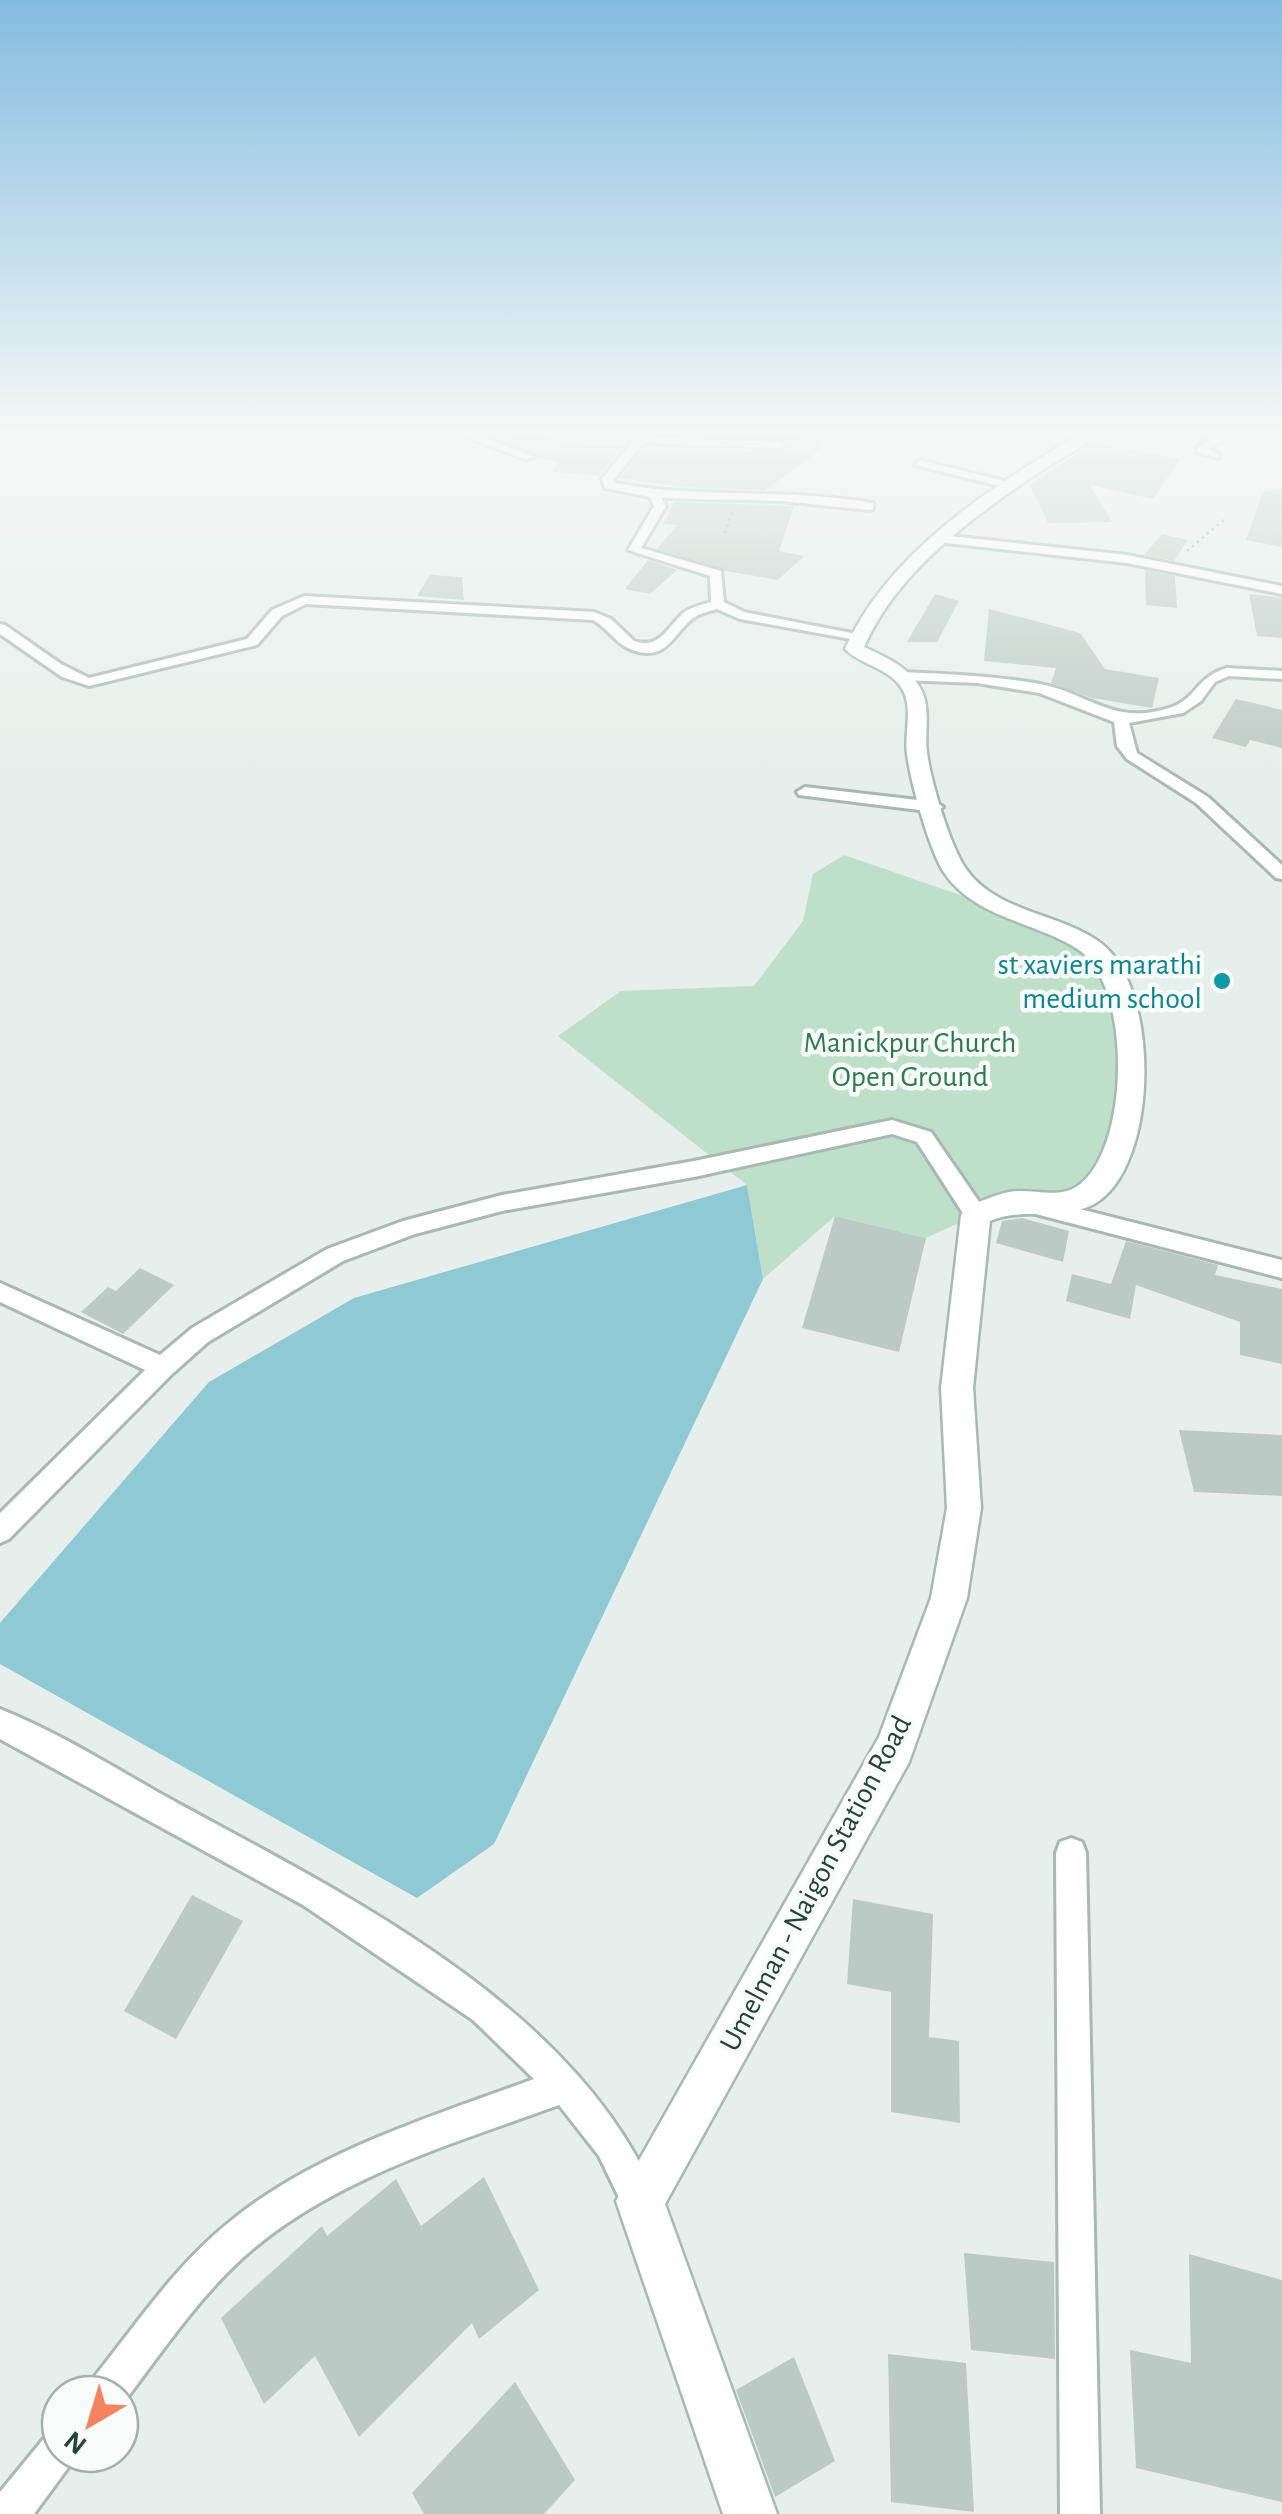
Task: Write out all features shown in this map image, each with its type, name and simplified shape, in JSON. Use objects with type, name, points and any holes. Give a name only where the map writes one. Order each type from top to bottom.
[{"type":"street","points":[[634,549],[716,574],[718,604]]},
{"type":"street","points":[[928,549],[857,638],[854,649],[902,676],[913,690],[916,756],[952,867],[975,892],[1051,924],[1107,961],[1127,997],[1130,1092],[1122,1138],[1092,1190],[1032,1205]]},
{"type":"street","points":[[1029,549],[1182,569],[1282,590]]},
{"type":"street","points":[[0,628],[31,645],[71,677],[89,682],[252,642],[277,613],[304,600],[594,616],[609,622],[618,634],[639,646],[666,643],[676,636],[687,616],[718,604],[740,615],[857,638]]},
{"type":"street","points":[[902,676],[976,679],[1042,689],[1121,720],[1178,710],[1196,698],[1210,679],[1227,672],[1282,676]]},
{"type":"street","points":[[1121,720],[1125,746],[1132,756],[1202,800],[1282,874]]},
{"type":"street","points":[[805,792],[935,807]]},
{"type":"street","points":[[0,1531],[163,1367],[200,1335],[335,1256],[412,1227],[502,1203],[694,1169],[892,1126],[924,1137],[976,1214],[1012,1202],[1032,1205],[1282,1270]]},
{"type":"street","name":"Umelman - Naigon Station Road","points":[[640,2201],[895,1748],[949,1598],[964,1508],[957,1388],[976,1214]]},
{"type":"street","points":[[0,1292],[163,1367]]},
{"type":"street","points":[[0,1722],[314,1894],[485,2008],[564,2084],[611,2144],[640,2201],[750,2514]]},
{"type":"street","points":[[1071,1853],[1080,2514]]},
{"type":"street","points":[[122,2374],[206,2271],[268,2215],[392,2150],[564,2084]]},
{"type":"street","points":[[8,2514],[40,2474]]},
{"type":"path","points":[[1182,569],[1189,549]]},
{"type":"green space","name":"Manickpur Church Open Ground","points":[[844,855],[1001,909],[1112,960],[1120,1000],[1117,1138],[1082,1195],[976,1215],[926,1238],[835,1216],[763,1279],[747,1185],[558,1036],[621,991],[754,986],[803,921],[813,874]]},
{"type":"water","points":[[747,1185],[763,1279],[494,1844],[417,1898],[0,1664],[0,1623],[209,1382],[354,1298]]},
{"type":"building","points":[[658,549],[780,549],[804,556],[778,580],[725,571]]},
{"type":"building","points":[[1149,549],[1182,549],[1174,561],[1144,555]]},
{"type":"building","points":[[648,560],[677,570],[650,594],[625,589]]},
{"type":"building","points":[[1145,570],[1175,576],[1177,608],[1146,605]]},
{"type":"building","points":[[430,575],[462,577],[464,600],[417,596]]},
{"type":"building","points":[[935,594],[959,601],[937,642],[907,642]]},
{"type":"building","points":[[1249,594],[1282,598],[1282,638],[1257,636]]},
{"type":"building","points":[[989,609],[1080,633],[1105,669],[1159,678],[1152,708],[1092,698],[1051,683],[1056,668],[984,661]]},
{"type":"building","points":[[1236,699],[1282,710],[1282,748],[1250,740],[1246,747],[1212,738]]},
{"type":"building","points":[[835,1216],[926,1238],[899,1352],[802,1328]]},
{"type":"building","points":[[1022,1218],[1069,1231],[1063,1262],[996,1243],[1002,1221]]},
{"type":"building","points":[[1126,1241],[1218,1265],[1215,1275],[1282,1289],[1282,1364],[1240,1355],[1240,1322],[1136,1285],[1130,1319],[1066,1301],[1072,1274],[1111,1284]]},
{"type":"building","points":[[140,1268],[174,1285],[123,1334],[81,1312],[108,1287],[116,1291]]},
{"type":"building","points":[[1179,1430],[1282,1435],[1282,1496],[1194,1492]]},
{"type":"building","points":[[192,1895],[243,1921],[176,2039],[124,2011]]},
{"type":"building","points":[[853,1899],[933,1914],[929,2037],[959,2041],[960,2123],[891,2112],[891,1992],[847,1984]]},
{"type":"building","points":[[484,2177],[539,2290],[479,2339],[472,2323],[359,2437],[315,2356],[264,2404],[221,2318],[322,2226],[327,2236],[396,2179],[421,2226]]},
{"type":"building","points":[[964,2253],[1054,2262],[1055,2359],[971,2350]]},
{"type":"building","points":[[1189,2254],[1282,2280],[1282,2502],[1136,2468],[1130,2350],[1191,2363]]},
{"type":"building","points":[[888,2354],[966,2363],[974,2512],[891,2502]]},
{"type":"building","points":[[794,2357],[835,2461],[775,2497],[736,2390]]},
{"type":"building","points":[[515,2382],[575,2480],[544,2514],[424,2514],[412,2493]]},
{"type":"place","name":"st xaviers marathi medium school","points":[[1222,981]]}]
